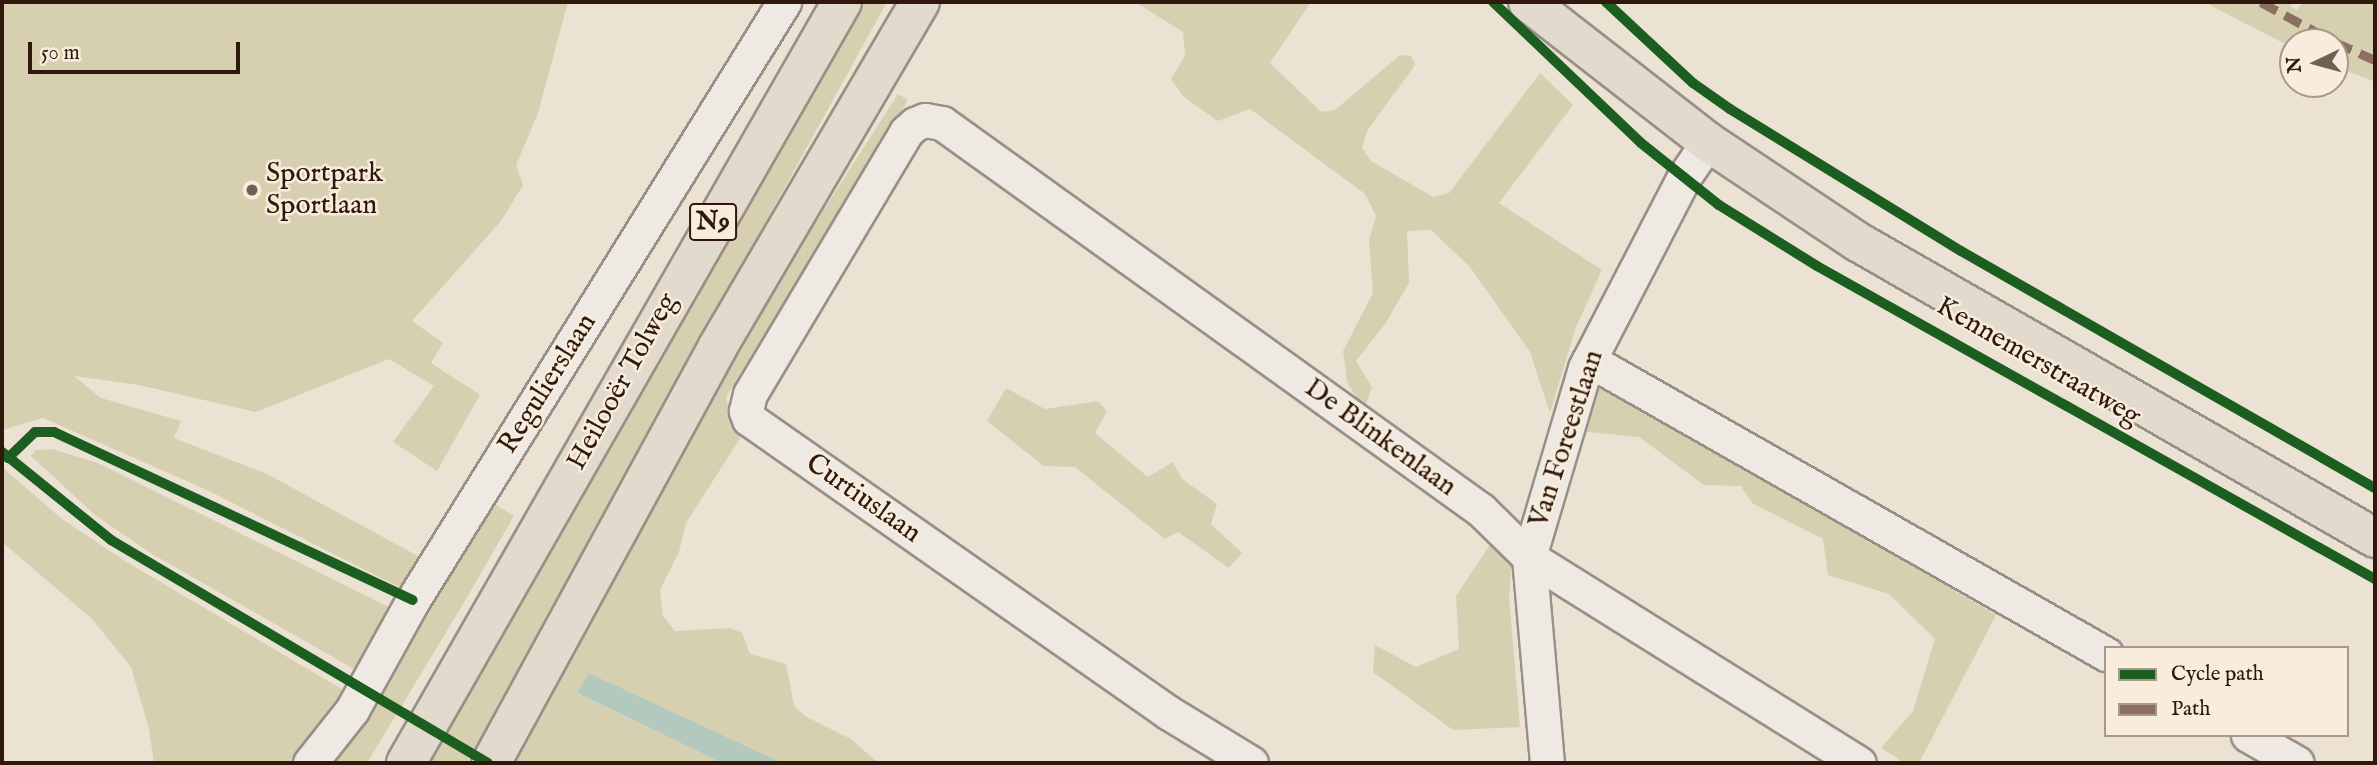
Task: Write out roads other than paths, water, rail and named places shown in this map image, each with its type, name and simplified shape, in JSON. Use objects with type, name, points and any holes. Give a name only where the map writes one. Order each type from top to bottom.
[{"type":"main road","name":"Heilooër Tolweg","points":[[406,763],[842,2]]},
{"type":"main road","name":"N9","points":[[491,763],[717,348],[920,2]]},
{"type":"main road","name":"Kennemerstraatweg","points":[[1528,2],[1708,142],[1881,256],[2375,538]]},
{"type":"main road","name":"Kennemerstraatweg","points":[[1566,2],[1656,100]]},
{"type":"street","name":"Regulierslaan","points":[[310,763],[352,710],[414,600],[784,2]]},
{"type":"street","name":"De Blinkenlaan","points":[[906,132],[925,120],[942,123],[1481,510],[1529,557],[1859,763]]},
{"type":"street","name":"Curtiuslaan","points":[[906,132],[750,394],[746,411],[749,419],[1168,713],[1251,763]]},
{"type":"street","name":"Van Foreestlaan","points":[[1547,763],[1529,557],[1589,360],[1684,177],[1708,142]]},
{"type":"street","points":[[1589,360],[2104,653]]},
{"type":"street","points":[[2252,737],[2297,763]]},
{"type":"place","name":"Sportpark Sportlaan","points":[[252,190]]}]
